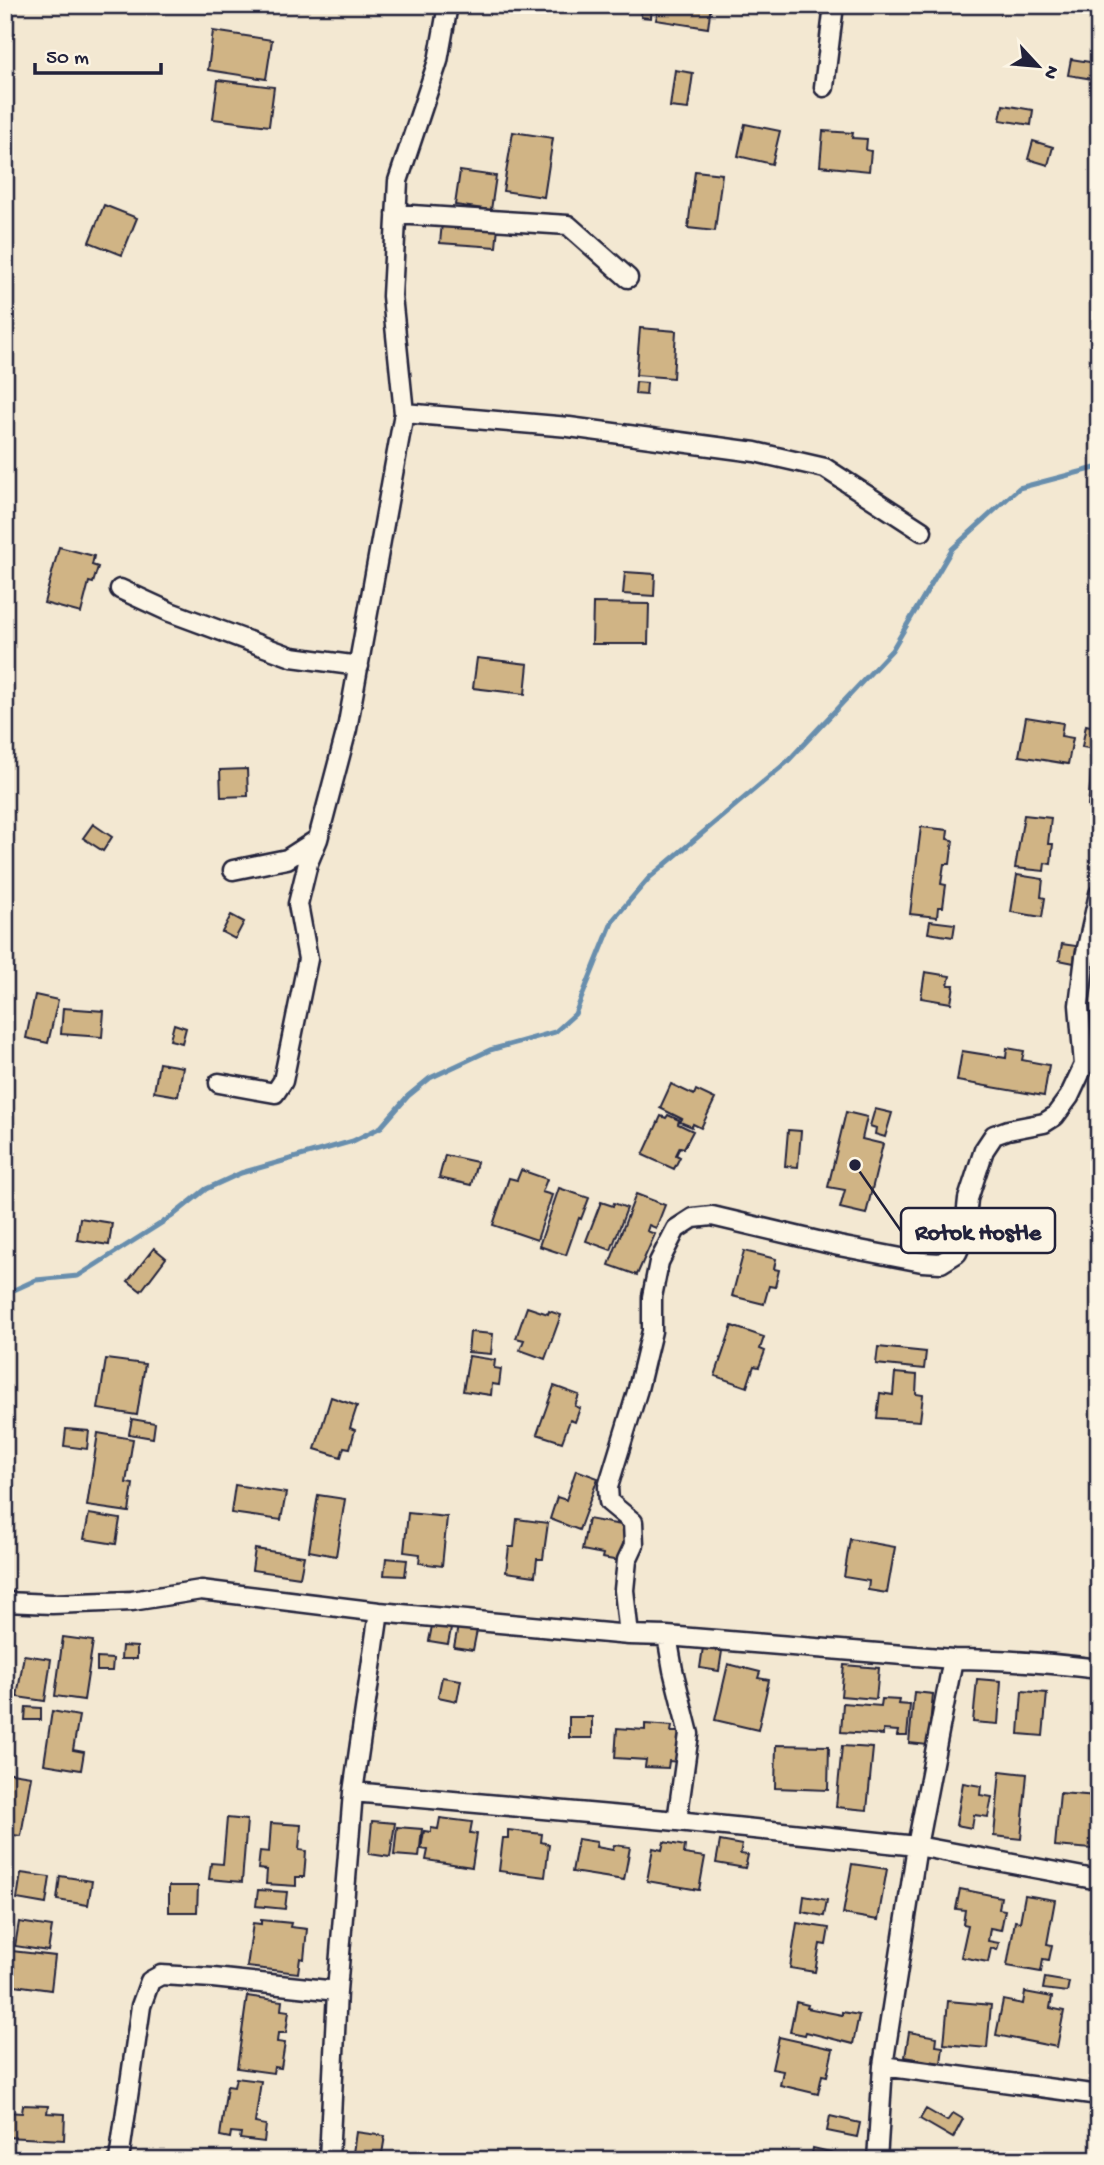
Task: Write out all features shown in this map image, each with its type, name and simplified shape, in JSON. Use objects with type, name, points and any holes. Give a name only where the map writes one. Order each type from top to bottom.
[{"type":"street","points":[[219,1083],[275,1093],[283,1081],[308,959],[298,904],[347,729],[404,413],[392,296],[398,181],[438,61],[448,5]]},
{"type":"street","points":[[824,87],[834,5]]},
{"type":"street","points":[[396,214],[568,225],[628,278]]},
{"type":"street","points":[[404,413],[569,427],[755,452],[825,468],[922,531]]},
{"type":"street","points":[[120,589],[170,612],[292,657],[359,666]]},
{"type":"street","points":[[233,870],[287,859],[318,839]]},
{"type":"street","points":[[629,1634],[624,1590],[627,1560],[634,1545],[634,1522],[609,1502],[608,1487],[638,1389],[652,1331],[652,1297],[659,1262],[676,1229],[693,1218],[712,1216],[839,1246],[922,1262],[941,1263],[957,1252],[964,1237],[968,1199],[984,1150],[995,1135],[1044,1123],[1055,1116],[1091,1067],[1079,1005],[1085,957],[1099,894]]},
{"type":"street","points":[[5,1602],[52,1604],[132,1601],[201,1590],[379,1612],[953,1659],[1044,1662],[1099,1670]]},
{"type":"street","points":[[329,2160],[337,1991],[354,1792],[379,1612]]},
{"type":"street","points":[[667,1636],[689,1734],[677,1821]]},
{"type":"street","points":[[877,2160],[883,2066],[917,1846],[953,1659]]},
{"type":"street","points":[[354,1792],[917,1846],[1099,1880]]},
{"type":"street","points":[[119,2160],[141,2006],[150,1981],[161,1975],[337,1991]]},
{"type":"street","points":[[883,2066],[1099,2095]]},
{"type":"building","points":[[642,5],[652,5],[651,18],[641,17]]},
{"type":"building","points":[[659,5],[711,5],[708,28],[656,20]]},
{"type":"building","points":[[213,31],[272,40],[266,79],[208,70]]},
{"type":"building","points":[[1071,59],[1096,63],[1093,79],[1068,75]]},
{"type":"building","points":[[675,70],[693,73],[688,109],[670,107]]},
{"type":"building","points":[[218,80],[274,87],[269,126],[213,119]]},
{"type":"building","points":[[1003,105],[1033,110],[1031,125],[1000,120]]},
{"type":"building","points":[[745,124],[780,131],[772,164],[738,156]]},
{"type":"building","points":[[823,131],[853,133],[852,138],[867,139],[866,150],[871,151],[869,171],[820,166]]},
{"type":"building","points":[[513,132],[553,138],[544,197],[503,191]]},
{"type":"building","points":[[1033,141],[1053,147],[1048,165],[1028,159]]},
{"type":"building","points":[[460,171],[496,176],[491,210],[455,205]]},
{"type":"building","points":[[695,171],[722,174],[715,231],[688,228]]},
{"type":"building","points":[[104,205],[137,218],[122,255],[89,242]]},
{"type":"building","points":[[442,223],[498,227],[496,247],[440,243]]},
{"type":"building","points":[[640,328],[676,331],[673,378],[636,375]]},
{"type":"building","points":[[636,382],[647,383],[646,395],[635,394]]},
{"type":"building","points":[[59,547],[94,556],[92,565],[98,567],[93,583],[89,582],[81,613],[44,603]]},
{"type":"building","points":[[625,572],[655,574],[654,596],[623,594]]},
{"type":"building","points":[[593,603],[649,604],[648,644],[592,644]]},
{"type":"building","points":[[477,658],[528,664],[525,694],[473,688]]},
{"type":"building","points":[[1026,717],[1063,723],[1061,736],[1073,738],[1068,764],[1019,756]]},
{"type":"building","points":[[1086,725],[1099,728],[1099,750],[1082,747]]},
{"type":"building","points":[[247,769],[248,796],[221,797],[220,770]]},
{"type":"building","points":[[1091,774],[1099,775],[1099,807],[1088,806]]},
{"type":"building","points":[[1024,815],[1051,818],[1048,844],[1053,844],[1051,864],[1045,863],[1044,871],[1015,868]]},
{"type":"building","points":[[93,824],[112,837],[103,851],[83,838]]},
{"type":"building","points":[[921,827],[948,830],[947,839],[953,840],[950,864],[944,864],[941,884],[946,885],[943,907],[938,907],[937,917],[910,914]]},
{"type":"building","points":[[1017,875],[1043,879],[1041,897],[1045,898],[1042,917],[1011,912]]},
{"type":"building","points":[[231,915],[244,922],[235,939],[222,932]]},
{"type":"building","points":[[930,921],[955,924],[953,937],[928,933]]},
{"type":"building","points":[[1062,944],[1076,946],[1074,963],[1059,960]]},
{"type":"building","points":[[925,972],[950,976],[948,985],[954,985],[951,1003],[921,998]]},
{"type":"building","points":[[35,995],[58,1000],[48,1043],[26,1038]]},
{"type":"building","points":[[63,1008],[104,1011],[102,1037],[61,1034]]},
{"type":"building","points":[[174,1024],[186,1028],[182,1043],[170,1040]]},
{"type":"building","points":[[1007,1048],[1024,1051],[1022,1060],[1049,1065],[1044,1096],[957,1081],[962,1051],[1006,1058]]},
{"type":"building","points":[[159,1063],[183,1067],[178,1096],[154,1092]]},
{"type":"building","points":[[671,1084],[694,1095],[696,1090],[715,1099],[701,1128],[680,1122],[682,1119],[660,1108]]},
{"type":"building","points":[[875,1109],[892,1113],[885,1137],[875,1134],[876,1128],[870,1126]]},
{"type":"building","points":[[846,1112],[867,1117],[862,1139],[883,1144],[866,1214],[840,1208],[845,1190],[828,1187]]},
{"type":"building","points":[[668,1115],[679,1120],[678,1124],[693,1131],[684,1148],[680,1147],[676,1155],[680,1157],[674,1169],[643,1155],[661,1116],[666,1118]]},
{"type":"building","points":[[788,1130],[801,1131],[798,1167],[785,1166]]},
{"type":"building","points":[[445,1155],[477,1162],[471,1185],[439,1178]]},
{"type":"building","points":[[521,1170],[547,1179],[542,1192],[552,1195],[537,1240],[493,1225],[509,1178],[517,1180]]},
{"type":"building","points":[[559,1188],[589,1198],[566,1255],[539,1246]]},
{"type":"building","points":[[636,1194],[665,1205],[656,1228],[649,1225],[647,1231],[655,1234],[637,1275],[609,1265]]},
{"type":"building","points":[[601,1202],[627,1208],[611,1250],[586,1241]]},
{"type":"building","points":[[80,1218],[112,1223],[109,1245],[77,1240]]},
{"type":"building","points":[[154,1248],[166,1258],[141,1291],[128,1281]]},
{"type":"building","points":[[744,1251],[776,1259],[774,1269],[779,1270],[775,1287],[769,1286],[764,1304],[732,1296]]},
{"type":"building","points":[[527,1307],[561,1315],[545,1359],[520,1350],[524,1340],[516,1338]]},
{"type":"building","points":[[732,1326],[764,1337],[760,1349],[765,1351],[759,1367],[754,1366],[747,1387],[715,1376]]},
{"type":"building","points":[[470,1332],[493,1334],[491,1354],[468,1352]]},
{"type":"building","points":[[878,1347],[926,1352],[924,1369],[876,1364]]},
{"type":"building","points":[[469,1356],[495,1360],[494,1368],[501,1369],[499,1385],[492,1384],[491,1395],[463,1391]]},
{"type":"building","points":[[106,1359],[145,1364],[137,1415],[98,1409]]},
{"type":"building","points":[[895,1373],[917,1375],[916,1394],[923,1395],[920,1421],[877,1418],[880,1393],[893,1395]]},
{"type":"building","points":[[554,1386],[579,1395],[575,1406],[580,1408],[575,1422],[570,1420],[562,1442],[537,1434]]},
{"type":"building","points":[[331,1397],[357,1406],[350,1428],[355,1430],[350,1448],[344,1447],[341,1457],[315,1449]]},
{"type":"building","points":[[132,1419],[155,1423],[153,1438],[129,1434]]},
{"type":"building","points":[[66,1429],[89,1431],[87,1449],[64,1446]]},
{"type":"building","points":[[98,1433],[133,1439],[126,1483],[133,1484],[129,1512],[87,1506]]},
{"type":"building","points":[[576,1470],[598,1478],[579,1530],[550,1519],[557,1497],[566,1500]]},
{"type":"building","points":[[235,1485],[286,1493],[281,1520],[231,1513]]},
{"type":"building","points":[[318,1495],[345,1499],[336,1556],[309,1551]]},
{"type":"building","points":[[408,1513],[447,1517],[442,1566],[419,1563],[420,1554],[404,1552]]},
{"type":"building","points":[[89,1514],[120,1519],[116,1544],[84,1539]]},
{"type":"building","points":[[517,1519],[548,1523],[543,1559],[537,1559],[535,1576],[506,1572],[509,1547],[514,1547]]},
{"type":"building","points":[[588,1519],[627,1526],[620,1561],[602,1558],[603,1554],[582,1550]]},
{"type":"building","points":[[850,1539],[895,1547],[887,1593],[868,1590],[869,1581],[844,1577]]},
{"type":"building","points":[[255,1549],[304,1556],[300,1577],[252,1570]]},
{"type":"building","points":[[386,1558],[407,1560],[405,1576],[384,1575]]},
{"type":"building","points":[[433,1621],[452,1624],[448,1644],[429,1641]]},
{"type":"building","points":[[458,1626],[477,1630],[473,1650],[454,1647]]},
{"type":"building","points":[[63,1637],[93,1641],[84,1700],[55,1696]]},
{"type":"building","points":[[122,1646],[137,1647],[137,1659],[121,1659]]},
{"type":"building","points":[[703,1647],[722,1651],[719,1671],[700,1668]]},
{"type":"building","points":[[24,1655],[51,1659],[45,1701],[17,1697]]},
{"type":"building","points":[[97,1658],[113,1659],[112,1671],[97,1671]]},
{"type":"building","points":[[728,1664],[760,1672],[758,1678],[769,1680],[758,1730],[715,1720]]},
{"type":"building","points":[[844,1665],[879,1668],[876,1699],[841,1696]]},
{"type":"building","points":[[442,1677],[461,1680],[457,1701],[438,1697]]},
{"type":"building","points":[[977,1679],[1001,1681],[998,1724],[973,1722]]},
{"type":"building","points":[[1022,1691],[1047,1693],[1043,1736],[1019,1734]]},
{"type":"building","points":[[914,1692],[933,1694],[928,1745],[909,1743]]},
{"type":"building","points":[[882,1699],[899,1700],[898,1704],[910,1705],[907,1736],[897,1736],[898,1731],[883,1730],[883,1735],[841,1732],[843,1703],[881,1706]]},
{"type":"building","points":[[26,1707],[41,1708],[41,1720],[25,1720]]},
{"type":"building","points":[[52,1711],[79,1716],[73,1750],[84,1752],[81,1770],[44,1764]]},
{"type":"building","points":[[569,1717],[592,1717],[592,1738],[569,1738]]},
{"type":"building","points":[[645,1724],[672,1726],[671,1732],[681,1732],[679,1762],[669,1761],[668,1768],[645,1767],[646,1760],[615,1758],[617,1728],[645,1730]]},
{"type":"building","points":[[776,1745],[829,1746],[828,1790],[775,1788]]},
{"type":"building","points":[[842,1746],[873,1748],[867,1810],[836,1807]]},
{"type":"building","points":[[1000,1771],[1027,1774],[1021,1839],[994,1836]]},
{"type":"building","points":[[5,1772],[31,1776],[21,1836],[5,1834]]},
{"type":"building","points":[[963,1783],[981,1786],[980,1795],[992,1797],[988,1817],[974,1815],[972,1828],[956,1825]]},
{"type":"building","points":[[1060,1793],[1097,1796],[1092,1849],[1055,1846]]},
{"type":"building","points":[[227,1818],[247,1820],[242,1882],[209,1879],[211,1863],[223,1864]]},
{"type":"building","points":[[440,1818],[472,1822],[470,1833],[477,1834],[472,1867],[426,1860],[428,1850],[421,1849],[424,1831],[438,1829]]},
{"type":"building","points":[[372,1821],[395,1823],[390,1857],[369,1854]]},
{"type":"building","points":[[271,1823],[301,1825],[299,1850],[306,1851],[304,1877],[296,1877],[296,1886],[266,1884],[267,1870],[258,1869],[260,1851],[269,1852]]},
{"type":"building","points":[[397,1827],[422,1829],[419,1857],[394,1855]]},
{"type":"building","points":[[508,1830],[542,1834],[541,1842],[549,1844],[545,1877],[499,1871],[503,1838],[508,1838]]},
{"type":"building","points":[[578,1839],[597,1842],[596,1847],[613,1850],[614,1845],[630,1847],[624,1880],[572,1872]]},
{"type":"building","points":[[720,1841],[742,1845],[740,1854],[748,1855],[745,1868],[716,1863]]},
{"type":"building","points":[[664,1842],[685,1846],[684,1854],[705,1857],[699,1890],[647,1881],[653,1848],[662,1850]]},
{"type":"building","points":[[852,1864],[887,1869],[878,1920],[843,1914]]},
{"type":"building","points":[[21,1873],[50,1877],[46,1904],[17,1899]]},
{"type":"building","points":[[60,1876],[92,1881],[88,1905],[57,1900]]},
{"type":"building","points":[[169,1886],[198,1886],[197,1912],[169,1912]]},
{"type":"building","points":[[960,1889],[1001,1897],[999,1909],[1005,1910],[1001,1930],[990,1928],[988,1941],[999,1943],[997,1950],[991,1948],[988,1962],[961,1957],[968,1925],[963,1924],[965,1910],[956,1909]]},
{"type":"building","points":[[258,1890],[287,1892],[285,1909],[256,1906]]},
{"type":"building","points":[[1099,1893],[1099,1935],[1090,1933]]},
{"type":"building","points":[[1025,1895],[1055,1900],[1047,1944],[1052,1945],[1049,1960],[1043,1959],[1041,1972],[1007,1966],[1015,1921],[1020,1922]]},
{"type":"building","points":[[804,1896],[827,1900],[824,1916],[802,1912]]},
{"type":"building","points":[[261,1920],[291,1923],[290,1927],[307,1929],[304,1959],[300,1958],[298,1973],[247,1967],[253,1923],[261,1924]]},
{"type":"building","points":[[19,1922],[52,1927],[48,1951],[15,1946]]},
{"type":"building","points":[[797,1923],[829,1928],[826,1945],[820,1944],[815,1972],[790,1968]]},
{"type":"building","points":[[12,1951],[55,1956],[51,1990],[7,1984]]},
{"type":"building","points":[[1045,1978],[1069,1982],[1067,1992],[1043,1989]]},
{"type":"building","points":[[1025,1992],[1052,1997],[1050,2008],[1064,2011],[1057,2047],[996,2035],[1003,2000],[1023,2004]]},
{"type":"building","points":[[247,1996],[282,2001],[281,2010],[289,2011],[286,2033],[278,2033],[277,2042],[285,2043],[281,2068],[274,2067],[273,2073],[237,2068]]},
{"type":"building","points":[[948,2001],[991,2005],[987,2048],[944,2044]]},
{"type":"building","points":[[796,2002],[808,2005],[807,2008],[842,2015],[842,2012],[859,2015],[853,2044],[806,2032],[805,2035],[790,2032]]},
{"type":"building","points":[[909,2032],[937,2037],[936,2046],[943,2047],[941,2063],[905,2057]]},
{"type":"building","points":[[779,2037],[833,2049],[827,2076],[822,2075],[818,2094],[780,2085],[783,2071],[772,2069]]},
{"type":"building","points":[[236,2078],[261,2081],[255,2123],[266,2125],[264,2142],[240,2139],[241,2133],[231,2132],[230,2138],[220,2136],[227,2086],[234,2087]]},
{"type":"building","points":[[23,2105],[48,2106],[47,2113],[65,2114],[64,2140],[5,2137],[5,2112],[22,2113]]},
{"type":"building","points":[[926,2109],[947,2121],[953,2113],[963,2119],[953,2138],[920,2119]]},
{"type":"building","points":[[830,2116],[860,2123],[857,2137],[827,2131]]},
{"type":"building","points":[[356,2132],[385,2136],[381,2160],[352,2160]]},
{"type":"building","points":[[813,2148],[847,2156],[846,2160],[811,2160]]},
{"type":"building","points":[[444,2153],[474,2160],[443,2160]]},
{"type":"building","points":[[402,2154],[431,2160],[401,2160]]},
{"type":"waterway","points":[[5,1294],[36,1280],[78,1276],[171,1217],[206,1189],[241,1173],[353,1141],[381,1127],[408,1096],[430,1078],[490,1050],[555,1032],[575,1014],[613,920],[649,878],[787,762],[892,650],[952,549],[1019,488],[1099,467]]},
{"type":"place","name":"Rotok Hostle","points":[[855,1165]]}]
